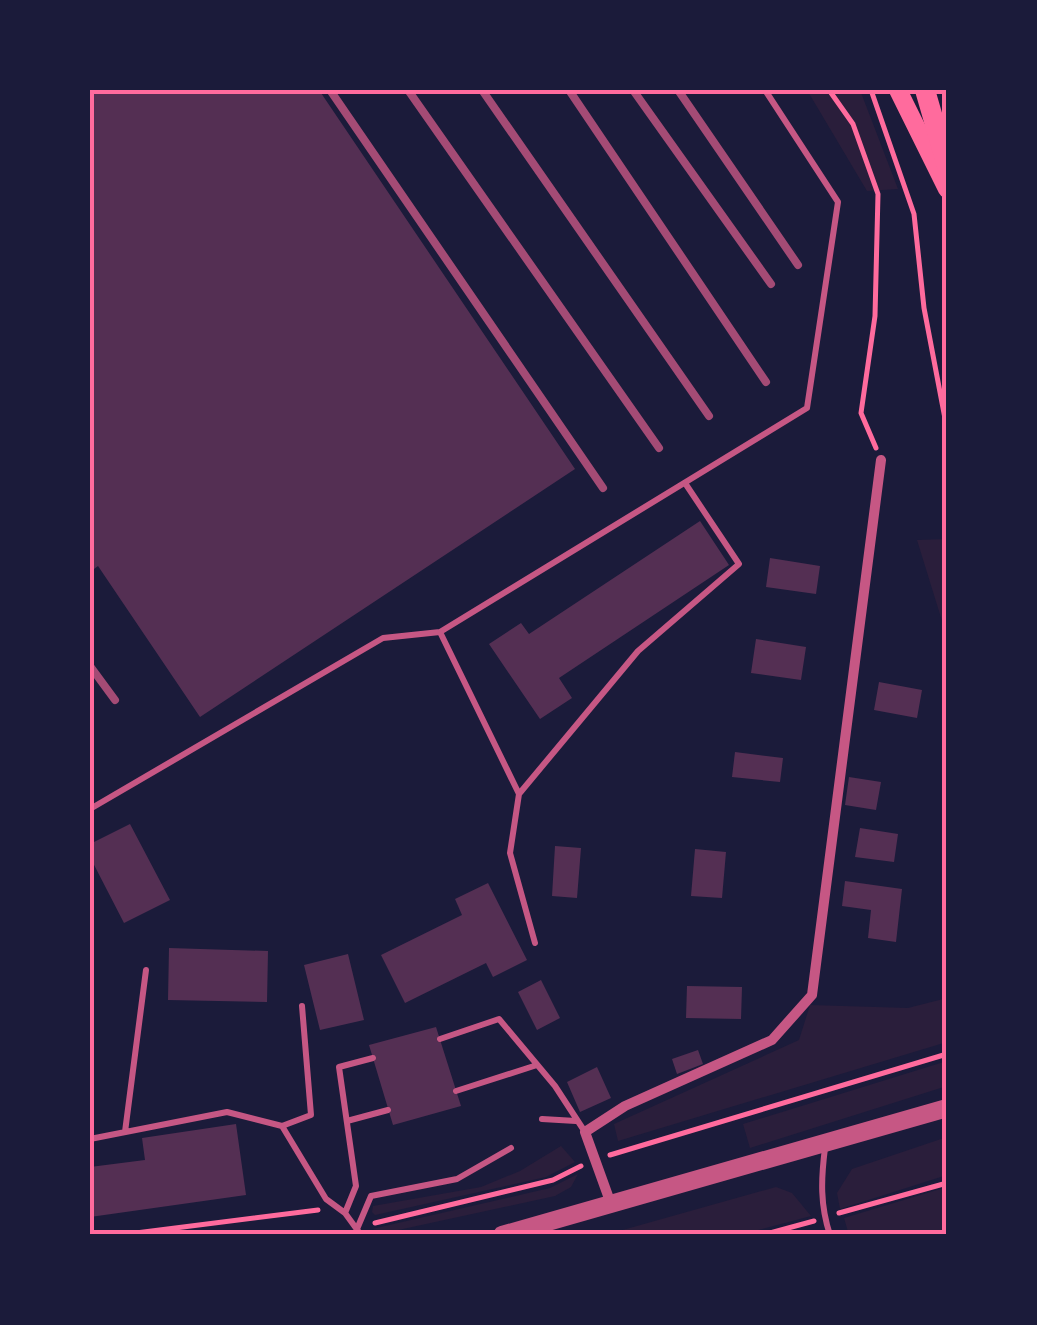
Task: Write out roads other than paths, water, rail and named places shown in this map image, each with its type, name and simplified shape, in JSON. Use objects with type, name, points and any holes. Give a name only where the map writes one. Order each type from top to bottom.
[{"type":"main road","points":[[898,90],[947,189]]},
{"type":"main road","points":[[925,90],[947,166]]},
{"type":"street","points":[[612,1206],[585,1132],[624,1106],[772,1040],[812,994],[881,460]]},
{"type":"street","points":[[502,1235],[947,1108]]},
{"type":"lane","points":[[90,809],[383,638],[440,632],[807,408],[838,202],[765,90]]},
{"type":"lane","points":[[535,942],[510,853],[519,794],[638,651],[739,564],[685,483]]},
{"type":"lane","points":[[440,632],[519,794]]},
{"type":"lane","points":[[125,1132],[146,970]]},
{"type":"lane","points":[[90,1139],[227,1112],[282,1126],[310,1115],[302,1006]]},
{"type":"lane","points":[[440,1039],[499,1019],[585,1132]]},
{"type":"lane","points":[[345,1213],[356,1186],[339,1067],[373,1058]]},
{"type":"lane","points":[[456,1091],[537,1065]]},
{"type":"lane","points":[[347,1120],[388,1110]]},
{"type":"lane","points":[[542,1118],[576,1122]]},
{"type":"lane","points":[[282,1126],[326,1199],[345,1213],[359,1232]]},
{"type":"lane","points":[[826,1145],[820,1182],[830,1235]]},
{"type":"lane","points":[[359,1232],[371,1196],[457,1179],[510,1148]]},
{"type":"railway","points":[[330,90],[603,488]]},
{"type":"railway","points":[[408,90],[659,448]]},
{"type":"railway","points":[[482,90],[709,416]]},
{"type":"railway","points":[[569,90],[766,382]]},
{"type":"railway","points":[[633,90],[771,284]]},
{"type":"railway","points":[[678,90],[798,265]]},
{"type":"railway","points":[[90,666],[115,700]]}]
